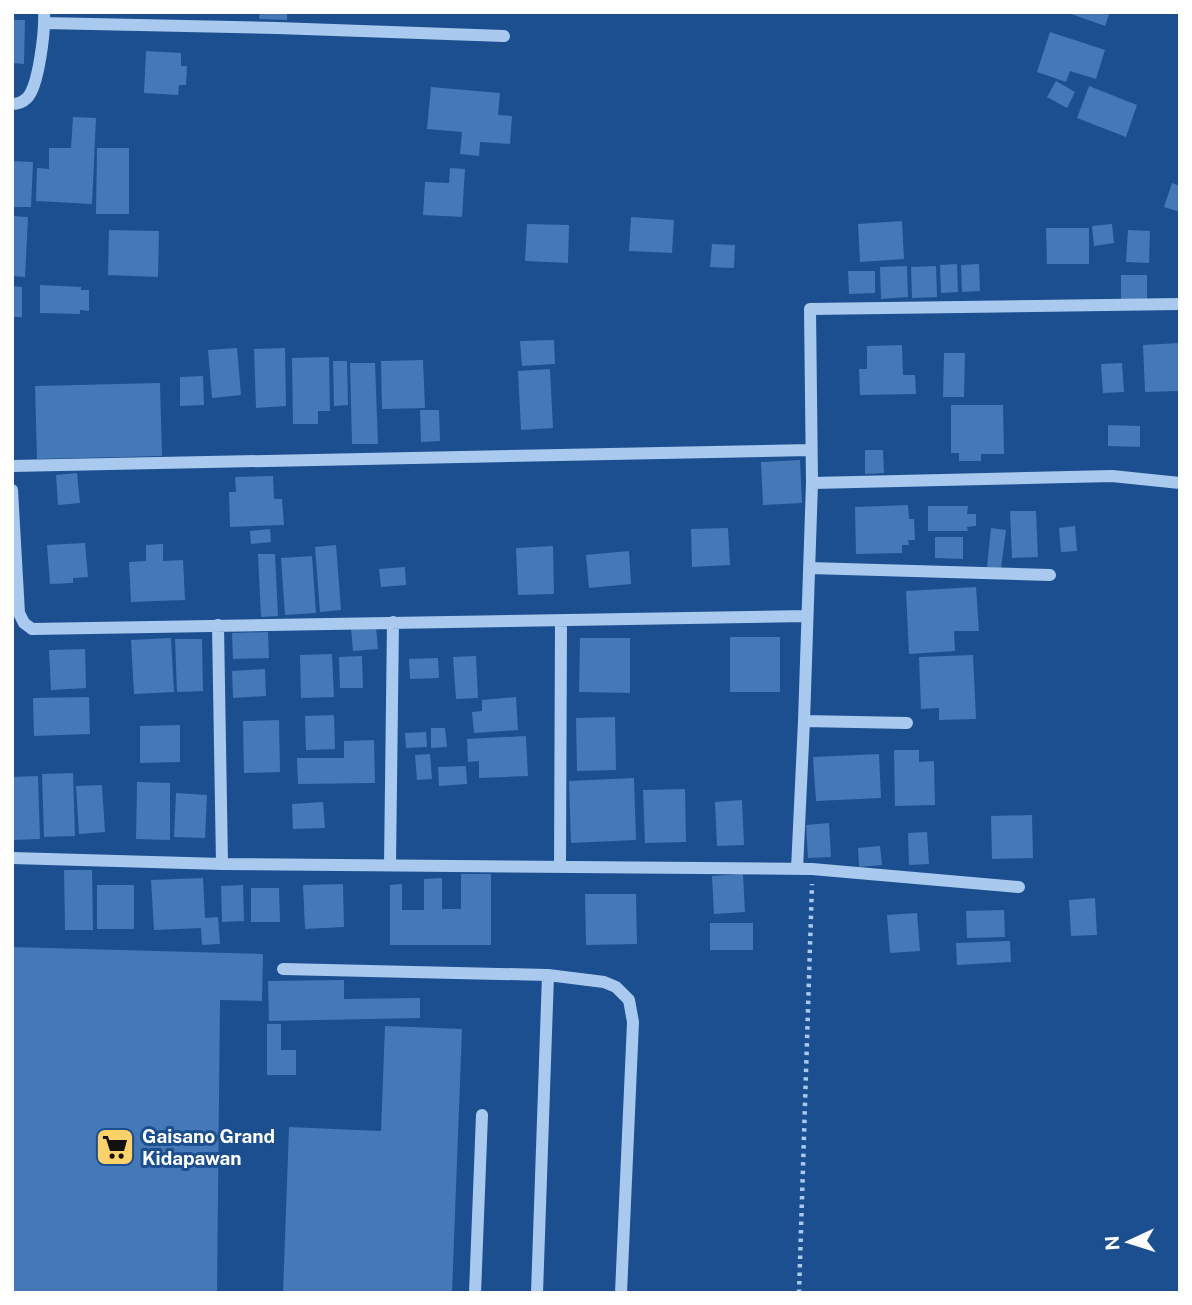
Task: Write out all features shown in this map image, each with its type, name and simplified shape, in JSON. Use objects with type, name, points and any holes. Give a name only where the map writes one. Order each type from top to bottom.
[{"type":"street","points":[[12,104],[19,104],[28,98],[34,85],[44,18],[504,36]]},
{"type":"street","points":[[797,869],[812,483],[810,309],[1180,304]]},
{"type":"street","points":[[12,466],[811,450]]},
{"type":"street","points":[[812,483],[1112,477],[1180,483]]},
{"type":"street","points":[[12,490],[19,613],[32,629],[807,615]]},
{"type":"street","points":[[809,568],[1050,575]]},
{"type":"street","points":[[560,866],[561,621]]},
{"type":"street","points":[[390,865],[393,622]]},
{"type":"street","points":[[218,625],[222,864]]},
{"type":"street","points":[[804,721],[907,723]]},
{"type":"street","points":[[12,858],[222,864],[812,869],[1019,887]]},
{"type":"street","points":[[283,969],[548,975],[604,982],[616,987],[629,1000],[633,1022],[621,1293]]},
{"type":"street","points":[[537,1293],[548,975]]},
{"type":"street","points":[[475,1293],[482,1115]]},
{"type":"path","points":[[799,1293],[812,869]]},
{"type":"building","points":[[260,12],[287,12],[287,20],[259,19]]},
{"type":"building","points":[[1066,12],[1110,12],[1105,26]]},
{"type":"building","points":[[12,20],[25,20],[24,64],[12,63]]},
{"type":"building","points":[[1050,32],[1105,50],[1096,79],[1070,71],[1066,82],[1037,72]]},
{"type":"building","points":[[146,51],[181,53],[181,66],[187,66],[186,85],[179,85],[178,95],[144,93]]},
{"type":"building","points":[[1056,81],[1075,92],[1067,108],[1047,97]]},
{"type":"building","points":[[1089,86],[1137,105],[1126,137],[1077,118]]},
{"type":"building","points":[[431,87],[500,93],[498,115],[512,116],[510,144],[480,142],[479,156],[460,154],[462,132],[427,129]]},
{"type":"building","points":[[73,117],[96,118],[92,204],[36,201],[37,168],[49,169],[49,148],[71,148]]},
{"type":"building","points":[[97,148],[129,148],[129,214],[96,214]]},
{"type":"building","points":[[12,161],[33,162],[31,207],[12,207]]},
{"type":"building","points":[[450,168],[465,169],[462,217],[423,215],[425,182],[449,183]]},
{"type":"building","points":[[1172,183],[1180,186],[1180,212],[1164,207]]},
{"type":"building","points":[[12,216],[28,217],[25,277],[12,276]]},
{"type":"building","points":[[631,217],[674,220],[672,253],[629,251]]},
{"type":"building","points":[[902,221],[904,259],[860,262],[858,224]]},
{"type":"building","points":[[527,224],[569,225],[568,263],[525,261]]},
{"type":"building","points":[[1112,224],[1114,243],[1094,246],[1092,226]]},
{"type":"building","points":[[1046,228],[1089,228],[1089,264],[1047,264]]},
{"type":"building","points":[[109,230],[159,231],[158,277],[108,275]]},
{"type":"building","points":[[1128,230],[1150,231],[1149,263],[1126,262]]},
{"type":"building","points":[[712,244],[735,245],[734,268],[710,267]]},
{"type":"building","points":[[957,264],[958,292],[941,293],[940,265]]},
{"type":"building","points":[[979,264],[980,291],[962,292],[961,265]]},
{"type":"building","points":[[907,266],[908,297],[881,299],[880,267]]},
{"type":"building","points":[[936,266],[937,297],[912,298],[911,267]]},
{"type":"building","points":[[848,271],[875,271],[875,293],[849,294]]},
{"type":"building","points":[[1121,275],[1147,275],[1147,299],[1121,299]]},
{"type":"building","points":[[40,285],[81,287],[81,290],[89,290],[89,311],[80,310],[80,314],[40,313]]},
{"type":"building","points":[[12,286],[22,287],[22,317],[12,317]]},
{"type":"building","points":[[554,340],[555,364],[522,366],[520,341]]},
{"type":"building","points":[[1180,343],[1180,391],[1145,392],[1143,345]]},
{"type":"building","points":[[902,345],[903,375],[915,375],[916,394],[860,395],[859,369],[867,369],[867,346]]},
{"type":"building","points":[[237,348],[241,395],[212,398],[208,350]]},
{"type":"building","points":[[285,348],[286,406],[256,408],[254,349]]},
{"type":"building","points":[[944,353],[965,353],[964,397],[943,397]]},
{"type":"building","points":[[329,357],[330,411],[318,411],[318,424],[293,424],[292,358]]},
{"type":"building","points":[[423,360],[425,408],[382,409],[381,361]]},
{"type":"building","points":[[333,361],[347,361],[348,405],[334,406]]},
{"type":"building","points":[[350,363],[375,363],[378,444],[352,444]]},
{"type":"building","points":[[1122,363],[1124,392],[1103,393],[1101,364]]},
{"type":"building","points":[[550,369],[553,428],[521,430],[518,371]]},
{"type":"building","points":[[203,376],[204,405],[180,406],[180,377]]},
{"type":"building","points":[[160,383],[162,456],[37,459],[35,386]]},
{"type":"building","points":[[951,405],[1003,405],[1004,454],[981,454],[981,461],[959,461],[959,453],[951,453]]},
{"type":"building","points":[[420,410],[439,410],[440,441],[421,442]]},
{"type":"building","points":[[1108,425],[1140,426],[1140,447],[1108,446]]},
{"type":"building","points":[[865,450],[883,450],[884,473],[865,474]]},
{"type":"building","points":[[800,460],[802,503],[763,505],[761,462]]},
{"type":"building","points":[[77,473],[80,503],[58,505],[56,475]]},
{"type":"building","points":[[273,476],[274,499],[282,499],[284,525],[230,527],[229,492],[236,492],[235,477]]},
{"type":"building","points":[[908,505],[909,519],[914,519],[915,540],[908,540],[909,545],[902,545],[902,553],[856,554],[855,507]]},
{"type":"building","points":[[928,506],[968,506],[967,514],[976,514],[976,526],[967,527],[968,531],[928,531]]},
{"type":"building","points":[[1010,511],[1036,511],[1038,557],[1012,558]]},
{"type":"building","points":[[1075,526],[1077,551],[1061,552],[1059,528]]},
{"type":"building","points":[[728,528],[730,565],[692,567],[691,529]]},
{"type":"building","points":[[991,528],[1006,530],[1001,568],[987,567]]},
{"type":"building","points":[[270,529],[271,542],[251,544],[250,531]]},
{"type":"building","points":[[935,537],[963,537],[963,559],[935,558]]},
{"type":"building","points":[[85,543],[88,577],[73,578],[73,583],[50,584],[47,545]]},
{"type":"building","points":[[163,544],[163,561],[183,560],[185,600],[131,602],[129,562],[146,561],[146,545]]},
{"type":"building","points":[[336,545],[341,610],[320,612],[315,547]]},
{"type":"building","points":[[553,546],[554,594],[518,595],[516,548]]},
{"type":"building","points":[[629,551],[631,584],[589,588],[586,555]]},
{"type":"building","points":[[258,554],[275,554],[278,616],[261,617]]},
{"type":"building","points":[[312,556],[316,613],[285,615],[281,558]]},
{"type":"building","points":[[405,567],[406,585],[381,587],[379,569]]},
{"type":"building","points":[[976,587],[979,631],[954,631],[955,651],[909,654],[906,591]]},
{"type":"building","points":[[376,627],[378,649],[353,651],[351,628]]},
{"type":"building","points":[[268,632],[269,658],[233,659],[232,633]]},
{"type":"building","points":[[730,637],[780,637],[780,692],[730,692]]},
{"type":"building","points":[[171,638],[174,692],[134,694],[131,640]]},
{"type":"building","points":[[580,638],[630,638],[630,693],[579,692]]},
{"type":"building","points":[[175,639],[202,639],[203,691],[177,692]]},
{"type":"building","points":[[85,649],[86,688],[51,690],[49,650]]},
{"type":"building","points":[[332,654],[334,697],[301,698],[300,655]]},
{"type":"building","points":[[973,655],[976,719],[939,720],[939,708],[921,709],[919,657]]},
{"type":"building","points":[[362,656],[363,688],[340,688],[339,657]]},
{"type":"building","points":[[476,656],[478,698],[456,699],[453,657]]},
{"type":"building","points":[[438,658],[439,678],[410,679],[409,659]]},
{"type":"building","points":[[265,669],[266,696],[233,698],[232,671]]},
{"type":"building","points":[[89,697],[90,734],[34,736],[33,698]]},
{"type":"building","points":[[516,697],[518,730],[474,733],[472,712],[482,711],[482,700]]},
{"type":"building","points":[[334,715],[335,749],[306,750],[305,716]]},
{"type":"building","points":[[615,717],[616,770],[577,771],[576,718]]},
{"type":"building","points":[[279,720],[280,772],[244,773],[243,721]]},
{"type":"building","points":[[180,725],[180,762],[140,763],[140,726]]},
{"type":"building","points":[[431,728],[445,728],[447,747],[431,748]]},
{"type":"building","points":[[426,732],[427,747],[406,748],[405,733]]},
{"type":"building","points":[[526,736],[528,776],[479,778],[479,761],[468,762],[467,739]]},
{"type":"building","points":[[374,740],[375,783],[298,784],[297,758],[344,758],[344,741]]},
{"type":"building","points":[[894,750],[919,750],[919,762],[934,761],[935,805],[895,806]]},
{"type":"building","points":[[430,754],[432,779],[417,780],[415,755]]},
{"type":"building","points":[[879,754],[881,798],[816,801],[813,757]]},
{"type":"building","points":[[466,766],[467,784],[439,786],[438,767]]},
{"type":"building","points":[[73,773],[75,836],[44,837],[42,774]]},
{"type":"building","points":[[38,776],[40,839],[12,840],[12,777]]},
{"type":"building","points":[[634,778],[636,840],[571,843],[569,781]]},
{"type":"building","points":[[137,782],[170,783],[170,840],[136,839]]},
{"type":"building","points":[[102,785],[105,832],[79,834],[76,786]]},
{"type":"building","points":[[685,789],[686,842],[645,843],[643,790]]},
{"type":"building","points":[[176,793],[207,795],[205,838],[174,837]]},
{"type":"building","points":[[742,800],[744,845],[717,846],[715,802]]},
{"type":"building","points":[[323,802],[325,828],[293,829],[292,804]]},
{"type":"building","points":[[1032,815],[1033,858],[992,859],[991,816]]},
{"type":"building","points":[[829,823],[831,857],[808,858],[806,825]]},
{"type":"building","points":[[927,832],[929,864],[909,865],[908,833]]},
{"type":"building","points":[[880,846],[882,865],[859,867],[858,848]]},
{"type":"building","points":[[64,870],[92,870],[93,930],[65,930]]},
{"type":"building","points":[[461,874],[491,874],[491,945],[390,945],[390,885],[402,884],[402,910],[424,910],[424,879],[442,878],[442,909],[461,909]]},
{"type":"building","points":[[743,874],[745,912],[714,914],[712,876]]},
{"type":"building","points":[[203,878],[205,918],[218,917],[220,944],[202,945],[201,928],[154,930],[151,880]]},
{"type":"building","points":[[343,884],[344,927],[305,929],[303,885]]},
{"type":"building","points":[[97,885],[134,885],[134,929],[97,929]]},
{"type":"building","points":[[243,885],[244,921],[222,922],[221,886]]},
{"type":"building","points":[[251,888],[279,888],[280,922],[251,922]]},
{"type":"building","points":[[585,894],[636,894],[637,944],[586,945]]},
{"type":"building","points":[[1095,898],[1097,935],[1071,936],[1069,900]]},
{"type":"building","points":[[1004,910],[1005,937],[967,938],[966,911]]},
{"type":"building","points":[[917,913],[920,951],[890,953],[887,915]]},
{"type":"building","points":[[710,923],[753,923],[753,950],[710,950]]},
{"type":"building","points":[[1010,941],[1011,962],[957,965],[956,943]]},
{"type":"building","name":"Gaisano Grand Kidapawan","points":[[12,947],[263,954],[262,1001],[220,1000],[217,1293],[12,1293]]},
{"type":"building","points":[[344,980],[344,999],[420,998],[420,1018],[269,1021],[268,981]]},
{"type":"building","points":[[267,1024],[281,1024],[281,1050],[296,1050],[296,1075],[267,1075]]},
{"type":"building","points":[[385,1026],[462,1029],[452,1293],[283,1293],[289,1127],[381,1131]]},
{"type":"place","name":"Gaisano Grand Kidapawan","points":[[115,1147]]}]
